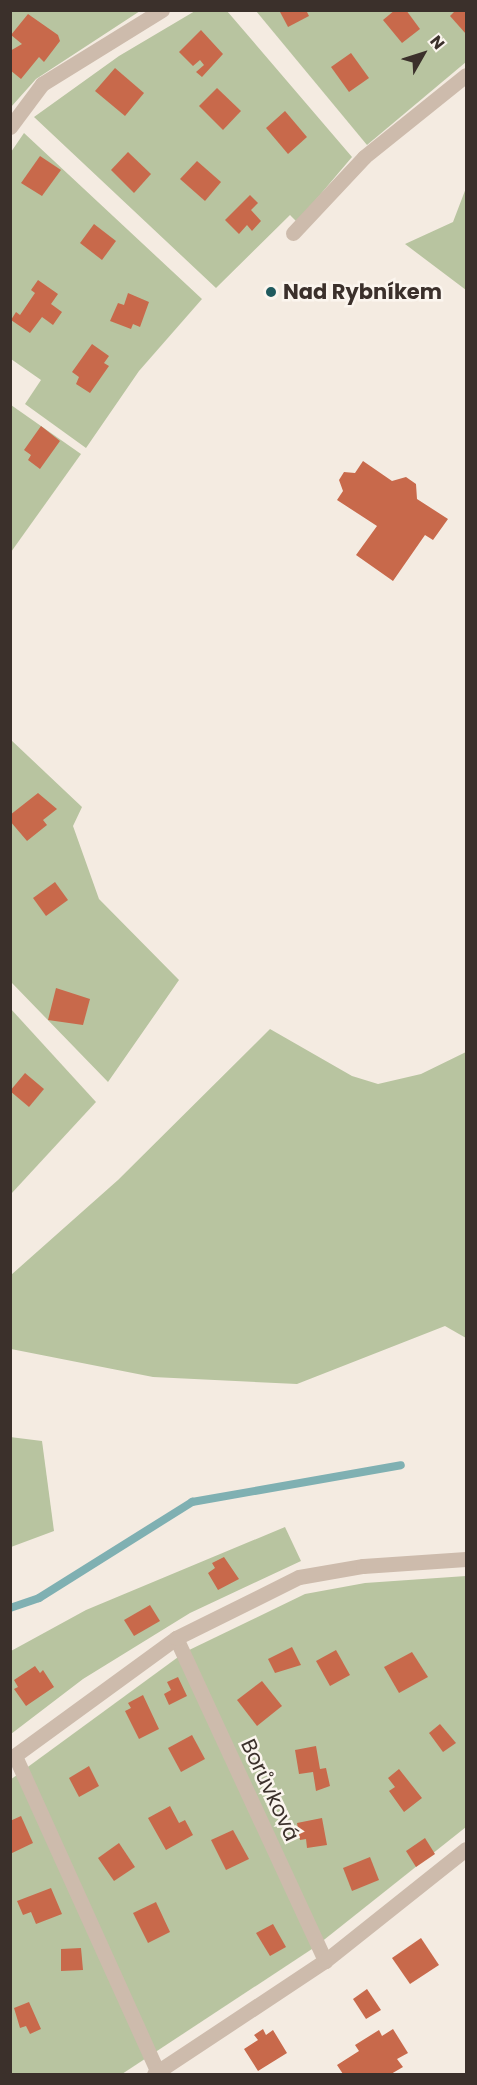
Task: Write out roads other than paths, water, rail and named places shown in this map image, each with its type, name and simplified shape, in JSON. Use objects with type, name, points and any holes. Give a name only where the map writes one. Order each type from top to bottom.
[{"type":"street","points":[[10,127],[42,84],[162,10]]},
{"type":"street","points":[[293,232],[364,157],[466,75]]},
{"type":"street","points":[[466,1559],[363,1566],[300,1577],[176,1638],[13,1757],[156,2073],[325,1960],[466,1849]]},
{"type":"street","name":"Borůvková","points":[[176,1638],[325,1960]]},
{"type":"waterway","points":[[10,1608],[39,1598],[192,1502],[401,1465]]},
{"type":"place","name":"Nad Rybníkem","points":[[271,292]]}]
